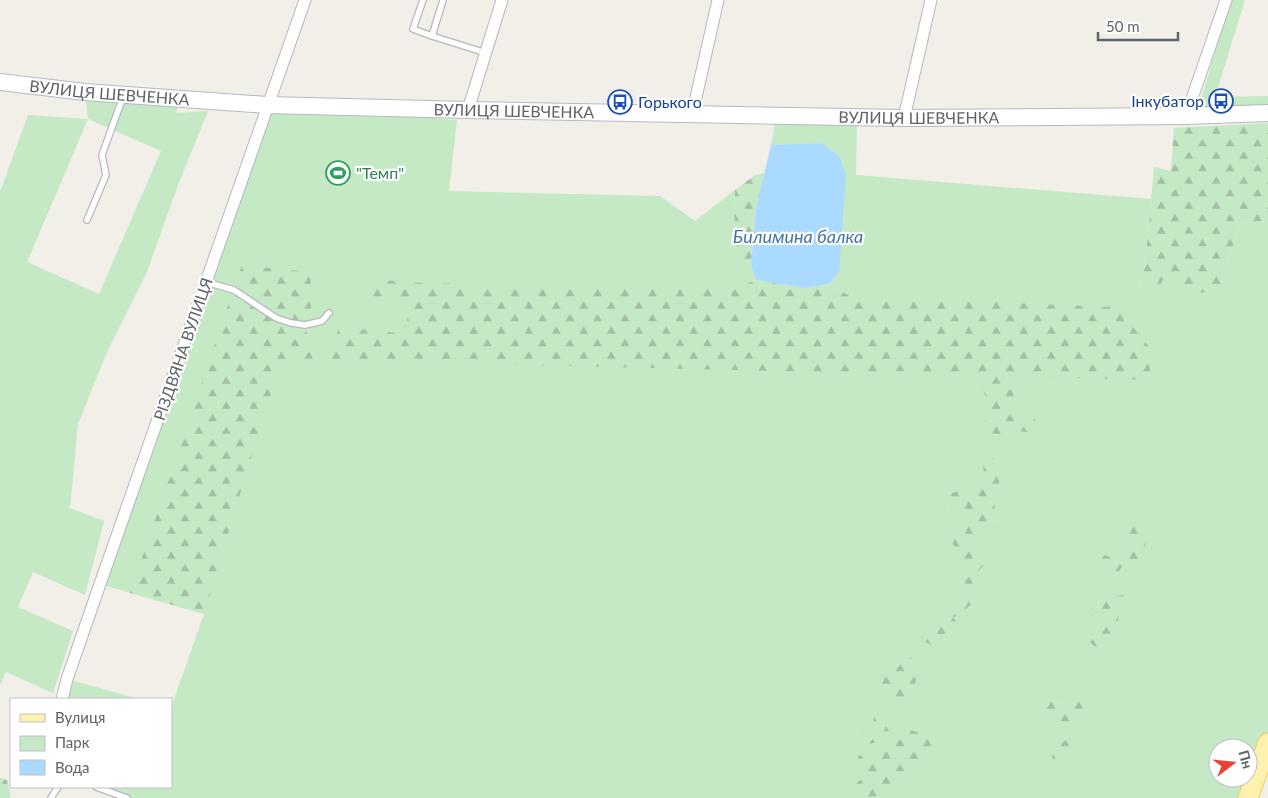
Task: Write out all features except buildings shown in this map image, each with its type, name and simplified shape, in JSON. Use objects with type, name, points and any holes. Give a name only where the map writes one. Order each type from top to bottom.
[{"type":"main road","points":[[1248,798],[1268,743]]},
{"type":"street","name":"РІЗДВЯНА ВУЛИЦЯ","points":[[62,698],[67,679],[305,0]]},
{"type":"street","points":[[468,110],[502,0]]},
{"type":"street","points":[[692,115],[718,0]]},
{"type":"street","points":[[904,118],[931,0]]},
{"type":"street","points":[[1186,116],[1226,0]]},
{"type":"street","name":"ВУЛИЦЯ ШЕВЧЕНКА","points":[[0,82],[124,96],[267,105],[468,110],[904,118],[1186,116],[1268,113]]},
{"type":"lane","points":[[423,0],[412,29],[486,53]]},
{"type":"lane","points":[[432,36],[443,0]]},
{"type":"lane","points":[[87,220],[106,176],[102,155],[124,96]]},
{"type":"lane","points":[[206,282],[234,290],[276,318],[291,324],[305,325],[322,321],[329,313]]},
{"type":"lane","points":[[99,788],[127,798]]},
{"type":"green space","points":[[1230,0],[1245,0],[1215,97],[1268,96],[1268,108],[1206,108],[1199,106]]},
{"type":"green space","points":[[85,92],[180,99],[176,113],[208,111],[178,185],[147,272],[107,352],[78,424],[70,508],[104,521],[85,595],[33,572],[18,607],[73,631],[53,693],[6,672],[0,685],[0,192],[28,115],[88,119]],"holes":[[[88,119],[161,151],[99,294],[27,262]]]},
{"type":"green space","points":[[267,105],[457,120],[449,191],[660,196],[695,221],[735,190],[736,253],[751,265],[756,280],[739,287],[851,296],[829,284],[839,272],[821,143],[771,145],[775,124],[857,125],[856,175],[1151,199],[1145,266],[1139,286],[1157,292],[1167,270],[1218,293],[1240,223],[1268,221],[1268,743],[1258,763],[1258,738],[1208,738],[1208,788],[1246,788],[1241,798],[127,798],[95,788],[172,788],[172,705],[204,614],[100,584]]},
{"type":"green space","points":[[1268,123],[1268,221],[1240,223],[1218,293],[1186,292],[1174,289],[1167,271],[1157,292],[1139,286],[1145,266],[1154,167],[1171,171],[1174,128]]},
{"type":"green space","points":[[765,173],[756,209],[751,265],[736,253],[735,190],[755,175]]},
{"type":"green space","points":[[242,265],[310,272],[312,304],[305,325],[313,360],[281,359],[204,614],[130,593]]},
{"type":"green space","points":[[380,280],[421,283],[737,288],[756,280],[806,288],[829,284],[852,297],[1117,307],[1150,348],[1150,380],[1011,376],[1014,397],[1018,408],[1024,410],[1035,408],[1035,433],[1016,431],[1003,440],[986,444],[982,432],[989,410],[977,376],[328,360],[339,327],[406,334],[409,301],[361,295]]},
{"type":"green space","points":[[993,458],[994,470],[1000,480],[996,492],[994,511],[998,525],[990,534],[975,537],[972,553],[983,566],[974,581],[976,600],[953,618],[961,625],[958,635],[931,645],[918,638],[940,614],[962,597],[965,586],[964,573],[969,563],[952,543],[961,515],[953,507],[944,507],[944,496],[958,491],[959,481],[981,487],[984,477],[983,463]]},
{"type":"green space","points":[[1149,524],[1144,556],[1139,560],[1126,560],[1116,576],[1107,573],[1107,568],[1098,568],[1101,554],[1117,559],[1126,548],[1126,532],[1135,525]]},
{"type":"green space","points":[[1105,591],[1114,596],[1124,595],[1113,640],[1096,648],[1086,638],[1094,622],[1104,622],[1104,615],[1096,613],[1089,617],[1082,615],[1085,601],[1104,596]]},
{"type":"green space","points":[[911,657],[918,673],[911,697],[896,708],[887,703],[885,699],[882,690],[882,675],[895,670],[903,661]]},
{"type":"green space","points":[[67,679],[135,698],[62,698]]},
{"type":"green space","points":[[1062,696],[1070,703],[1082,696],[1092,708],[1083,723],[1042,720],[1040,710],[1047,697]]},
{"type":"green space","points":[[875,713],[879,713],[892,724],[889,731],[878,732],[878,742],[868,744],[859,742],[865,727],[870,721],[873,723]]},
{"type":"green space","points":[[920,728],[934,734],[930,749],[918,749],[918,770],[910,780],[893,775],[893,795],[879,798],[851,798],[848,792],[862,778],[858,756],[871,753],[875,756],[878,749],[896,746],[897,734],[901,729],[909,729],[916,732]]},
{"type":"green space","points":[[1070,739],[1077,749],[1074,759],[1060,765],[1052,757],[1054,745]]},
{"type":"green space","points":[[0,778],[7,780],[11,798],[0,798]]},
{"type":"water","name":"Билимина балка","points":[[821,143],[839,156],[846,175],[839,272],[829,284],[806,288],[756,280],[751,265],[756,209],[771,145]]},
{"type":"place","name":"Інкубатор","points":[[1221,101]]},
{"type":"place","name":"Горького","points":[[620,102]]},
{"type":"place","name":"\"Темп\"","points":[[338,173]]}]
